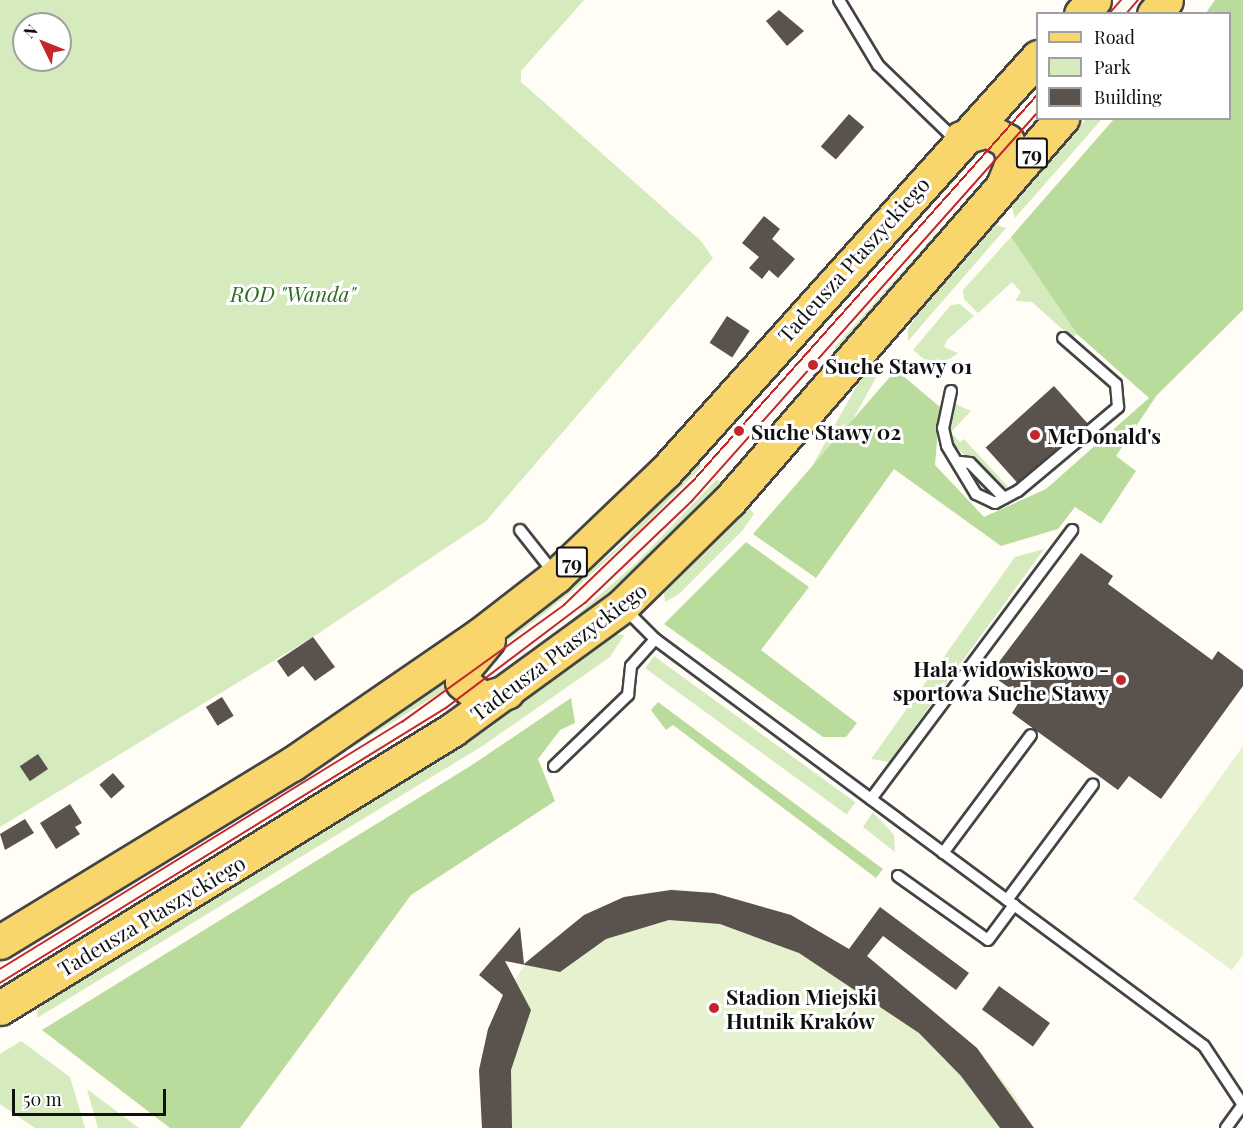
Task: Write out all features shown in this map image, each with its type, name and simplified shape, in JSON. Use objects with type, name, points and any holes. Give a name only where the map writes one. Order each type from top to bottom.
[{"type":"main road","points":[[1083,12],[1094,0]]},
{"type":"main road","points":[[1156,12],[1166,0]]},
{"type":"main road","name":"Tadeusza Ptaszyckiego","points":[[0,942],[292,764],[515,609],[556,576],[665,472],[960,140],[1036,59]]},
{"type":"main road","name":"Tadeusza Ptaszyckiego","points":[[0,1008],[507,692],[622,606],[729,501],[1060,120]]},
{"type":"main road","points":[[960,140],[987,130],[1007,141],[1014,158],[1002,187]]},
{"type":"main road","points":[[507,692],[478,698],[465,688],[462,677],[469,662],[515,609]]},
{"type":"lane","points":[[839,0],[878,65],[960,140]]},
{"type":"lane","points":[[951,391],[943,428],[948,446],[960,462],[970,463],[1004,498],[1118,407],[1116,384],[1063,338]]},
{"type":"lane","points":[[520,530],[556,576]]},
{"type":"lane","points":[[871,799],[1072,530]]},
{"type":"lane","points":[[622,606],[655,639],[1204,1046],[1243,1105],[1226,1128]]},
{"type":"lane","points":[[554,766],[628,695],[631,666],[655,639]]},
{"type":"lane","points":[[943,853],[1030,735]]},
{"type":"lane","points":[[897,876],[988,940],[1010,903],[1093,784]]},
{"type":"green space","name":"ROD \"Wanda\"","points":[[0,0],[584,0],[521,71],[521,82],[701,241],[713,258],[486,521],[313,637],[0,827]]},
{"type":"green space","points":[[1215,0],[1243,0],[1243,310],[1157,395],[1116,456],[1136,471],[1101,524],[1075,507],[1058,529],[1001,546],[894,469],[816,578],[753,534],[896,370],[940,407],[935,465],[984,517],[1046,489],[1149,398],[1077,334],[1011,237],[1113,120],[1231,120],[1231,12],[1207,12]]},
{"type":"green space","points":[[1085,120],[1101,120],[1015,218],[1011,205]]},
{"type":"green space","points":[[976,130],[989,142],[817,333],[804,321]]},
{"type":"green space","points":[[1003,164],[842,355],[834,348],[994,169]]},
{"type":"green space","points":[[994,224],[1006,228],[908,341],[908,329],[925,301]]},
{"type":"green space","points":[[1011,237],[1077,334],[1072,338],[1032,302],[1015,301],[1021,292],[1012,282],[978,313],[964,299],[963,290]]},
{"type":"green space","points":[[960,304],[974,316],[947,340],[944,347],[958,353],[943,364],[930,364],[913,350],[951,305]]},
{"type":"green space","points":[[866,369],[877,375],[801,513],[790,506]]},
{"type":"green space","points":[[953,403],[971,411],[951,432],[960,442],[964,439],[1009,488],[999,487],[954,445],[948,428]]},
{"type":"green space","points":[[692,457],[702,466],[637,533],[569,594],[477,666],[627,540]]},
{"type":"green space","points":[[717,479],[727,488],[635,581],[553,636],[637,562]]},
{"type":"green space","points":[[748,506],[754,514],[742,531],[679,594],[665,602],[664,592]]},
{"type":"green space","points":[[746,542],[809,587],[761,650],[857,723],[846,737],[823,737],[664,624]]},
{"type":"green space","points":[[1044,549],[889,762],[871,759],[1015,557]]},
{"type":"green space","points":[[614,634],[624,635],[610,657],[484,745],[37,1018],[38,1009],[46,1001],[481,732]]},
{"type":"green space","points":[[654,656],[855,802],[847,814],[645,668]]},
{"type":"green space","points":[[442,677],[449,687],[445,690],[0,964],[0,956]]},
{"type":"green space","points":[[571,698],[575,723],[560,730],[538,759],[555,801],[411,895],[240,1128],[170,1128],[42,1030],[472,765]]},
{"type":"green space","points":[[658,702],[883,869],[876,878],[673,725],[666,730],[651,710]]},
{"type":"green space","points":[[1243,746],[1243,955],[1232,970],[1133,899]]},
{"type":"green space","points":[[873,812],[894,835],[895,852],[863,827]]},
{"type":"green space","name":"Stadion Miejski Hutnik Kraków","points":[[671,889],[714,893],[791,915],[883,971],[977,1048],[1015,1096],[1033,1128],[482,1128],[479,1070],[488,1029],[503,996],[529,959],[584,915],[624,897]]},
{"type":"green space","points":[[21,1041],[70,1077],[85,1128],[35,1128],[0,1104],[0,1054]]},
{"type":"green space","points":[[87,1089],[139,1128],[98,1128]]},
{"type":"building","points":[[779,10],[804,31],[787,46],[766,21]]},
{"type":"building","points":[[849,114],[864,127],[836,160],[821,146]]},
{"type":"building","points":[[764,216],[780,229],[772,239],[795,259],[778,278],[769,270],[762,279],[749,268],[759,257],[742,243]]},
{"type":"building","points":[[727,316],[750,331],[732,358],[710,343]]},
{"type":"building","name":"McDonald's","points":[[1054,386],[1087,423],[1019,485],[986,448]]},
{"type":"building","name":"Hala widowiskowo - sportowa Suche Stawy","points":[[1081,553],[1113,576],[1108,584],[1212,660],[1218,651],[1243,670],[1243,686],[1161,799],[1129,776],[1118,790],[1012,713],[1022,697],[990,674]]},
{"type":"building","points":[[313,637],[335,667],[315,681],[303,666],[288,677],[277,661]]},
{"type":"building","points":[[222,697],[234,716],[218,726],[206,707]]},
{"type":"building","points":[[38,754],[48,769],[30,781],[20,766]]},
{"type":"building","points":[[113,773],[125,787],[111,798],[99,785]]},
{"type":"building","points":[[70,804],[82,823],[75,827],[80,834],[56,849],[40,823]]},
{"type":"building","points":[[25,819],[34,833],[5,850],[0,834]]},
{"type":"building","points":[[671,890],[714,893],[791,915],[849,949],[880,907],[969,973],[956,990],[883,936],[867,956],[977,1048],[1034,1128],[1000,1128],[961,1076],[919,1033],[799,953],[720,924],[669,920],[606,939],[560,972],[505,961],[531,1010],[511,1070],[512,1128],[482,1128],[479,1070],[488,1029],[503,995],[479,975],[520,927],[524,964],[584,915],[624,897]]},
{"type":"building","points":[[999,986],[1050,1023],[1033,1046],[982,1009]]},
{"type":"tram line","points":[[1111,12],[1121,0]]},
{"type":"tram line","points":[[1128,12],[1138,0]]},
{"type":"tram line","points":[[0,969],[402,722],[564,605],[693,481],[1036,96]]},
{"type":"tram line","points":[[0,983],[446,708],[585,603],[692,501],[1036,114]]},
{"type":"place","name":"Suche Stawy 01","points":[[813,365]]},
{"type":"place","name":"Suche Stawy 02","points":[[739,431]]},
{"type":"place","name":"McDonald's","points":[[1035,435]]},
{"type":"place","name":"Hala widowiskowo - sportowa Suche Stawy","points":[[1121,680]]},
{"type":"place","name":"Stadion Miejski Hutnik Kraków","points":[[714,1008]]}]
